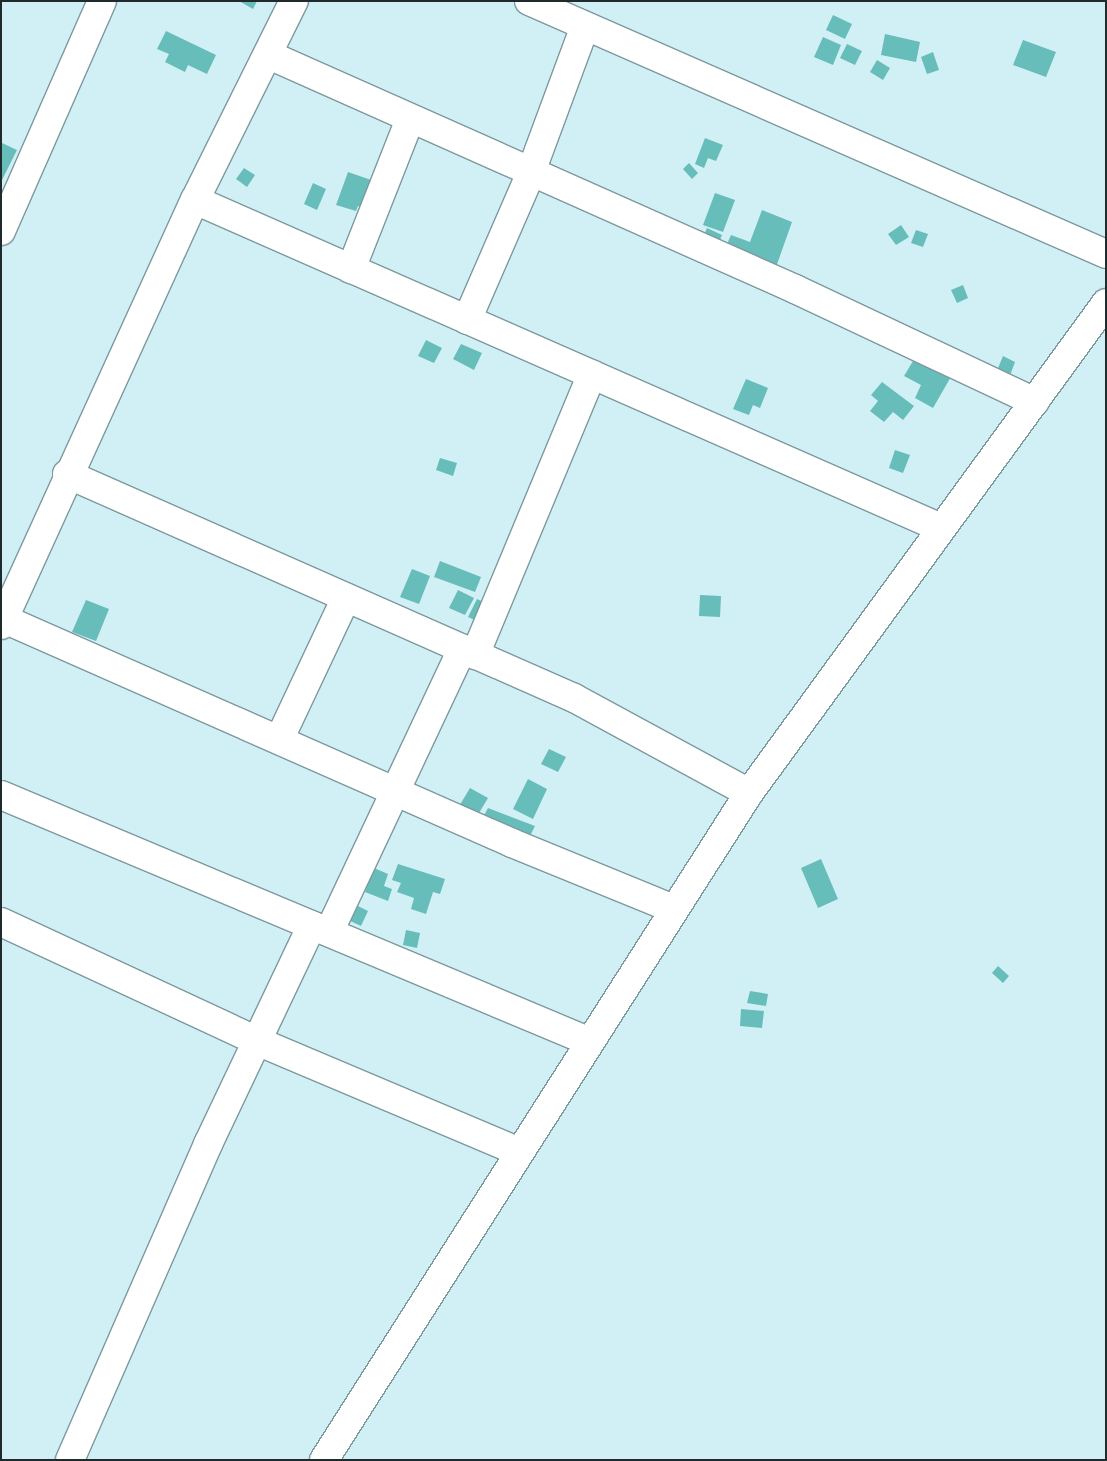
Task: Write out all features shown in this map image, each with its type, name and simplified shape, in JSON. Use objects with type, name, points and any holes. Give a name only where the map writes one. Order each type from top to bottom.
[{"type":"street","points":[[1,231],[102,1]]},
{"type":"street","points":[[294,1],[269,55],[195,200],[67,474],[3,622],[280,738],[398,791],[674,909]]},
{"type":"street","points":[[529,1],[1106,254]]},
{"type":"street","points":[[467,320],[530,173],[585,26]]},
{"type":"street","points":[[269,55],[530,173],[795,289],[1035,402]]},
{"type":"street","points":[[351,268],[410,119]]},
{"type":"street","points":[[195,200],[939,527]]},
{"type":"street","points":[[324,1460],[588,1041],[749,793],[939,527],[1035,402],[1106,304]]},
{"type":"street","points":[[70,1460],[257,1041],[398,791],[468,652],[592,374]]},
{"type":"street","points":[[67,474],[574,698],[749,793]]},
{"type":"street","points":[[280,738],[346,598]]},
{"type":"street","points":[[1,795],[588,1041]]},
{"type":"street","points":[[1,922],[257,1041],[518,1151]]},
{"type":"building","points":[[239,1],[257,1],[253,9]]},
{"type":"building","points":[[833,15],[852,24],[845,39],[826,30]]},
{"type":"building","points":[[166,31],[216,55],[207,74],[188,65],[185,72],[165,62],[169,54],[157,49]]},
{"type":"building","points":[[885,34],[920,42],[916,62],[881,55]]},
{"type":"building","points":[[823,37],[841,45],[833,65],[814,57]]},
{"type":"building","points":[[1023,40],[1056,52],[1046,77],[1013,65]]},
{"type":"building","points":[[847,44],[862,51],[855,65],[840,58]]},
{"type":"building","points":[[933,52],[939,70],[927,74],[921,57]]},
{"type":"building","points":[[877,60],[890,68],[883,80],[870,72]]},
{"type":"building","points":[[705,138],[723,145],[716,161],[708,158],[704,168],[695,164]]},
{"type":"building","points":[[2,143],[17,150],[1,182],[1,145]]},
{"type":"building","points":[[689,163],[698,173],[692,179],[683,169]]},
{"type":"building","points":[[244,168],[255,175],[247,187],[236,179]]},
{"type":"building","points":[[348,172],[377,182],[367,209],[358,206],[356,211],[336,205]]},
{"type":"building","points":[[313,183],[326,189],[317,210],[304,204]]},
{"type":"building","points":[[715,193],[735,200],[723,232],[703,225]]},
{"type":"building","points":[[762,210],[792,222],[775,270],[724,251],[731,235],[750,242]]},
{"type":"building","points":[[901,225],[909,237],[896,245],[888,234]]},
{"type":"building","points":[[707,228],[722,235],[716,249],[701,242]]},
{"type":"building","points":[[916,230],[928,234],[923,247],[911,243]]},
{"type":"building","points":[[963,285],[968,298],[957,303],[951,290]]},
{"type":"building","points":[[426,340],[442,348],[434,363],[418,356]]},
{"type":"building","points":[[461,344],[482,353],[474,370],[453,359]]},
{"type":"building","points":[[916,356],[952,375],[933,408],[915,398],[921,385],[904,376]]},
{"type":"building","points":[[1003,356],[1015,362],[1009,378],[996,373]]},
{"type":"building","points":[[746,379],[768,388],[760,408],[753,405],[749,415],[733,409]]},
{"type":"building","points":[[882,382],[914,406],[903,420],[893,412],[884,422],[870,411],[878,401],[871,395]]},
{"type":"building","points":[[895,450],[910,455],[903,473],[889,468]]},
{"type":"building","points":[[440,458],[457,463],[453,476],[436,470]]},
{"type":"building","points":[[440,561],[481,577],[475,592],[434,577]]},
{"type":"building","points":[[412,569],[430,576],[419,604],[400,597]]},
{"type":"building","points":[[458,590],[474,598],[465,615],[449,608]]},
{"type":"building","points":[[700,595],[721,596],[720,617],[699,616]]},
{"type":"building","points":[[477,599],[488,604],[479,622],[468,617]]},
{"type":"building","points":[[86,600],[109,609],[96,641],[72,632]]},
{"type":"building","points":[[549,749],[566,757],[558,772],[541,764]]},
{"type":"building","points":[[528,779],[547,789],[533,819],[513,809]]},
{"type":"building","points":[[470,788],[488,798],[476,818],[458,808]]},
{"type":"building","points":[[488,808],[535,826],[526,844],[481,821]]},
{"type":"building","points":[[821,859],[838,899],[818,908],[801,868]]},
{"type":"building","points":[[398,864],[445,879],[440,894],[433,892],[426,914],[411,909],[414,898],[397,892],[401,883],[392,880]]},
{"type":"building","points":[[374,868],[388,874],[384,886],[392,889],[388,901],[365,892]]},
{"type":"building","points":[[354,904],[368,911],[361,926],[346,919]]},
{"type":"building","points":[[406,930],[420,933],[417,948],[403,945]]},
{"type":"building","points":[[998,966],[1009,976],[1003,983],[992,973]]},
{"type":"building","points":[[750,991],[768,994],[766,1006],[747,1003]]},
{"type":"building","points":[[741,1009],[764,1011],[762,1028],[740,1026]]}]
